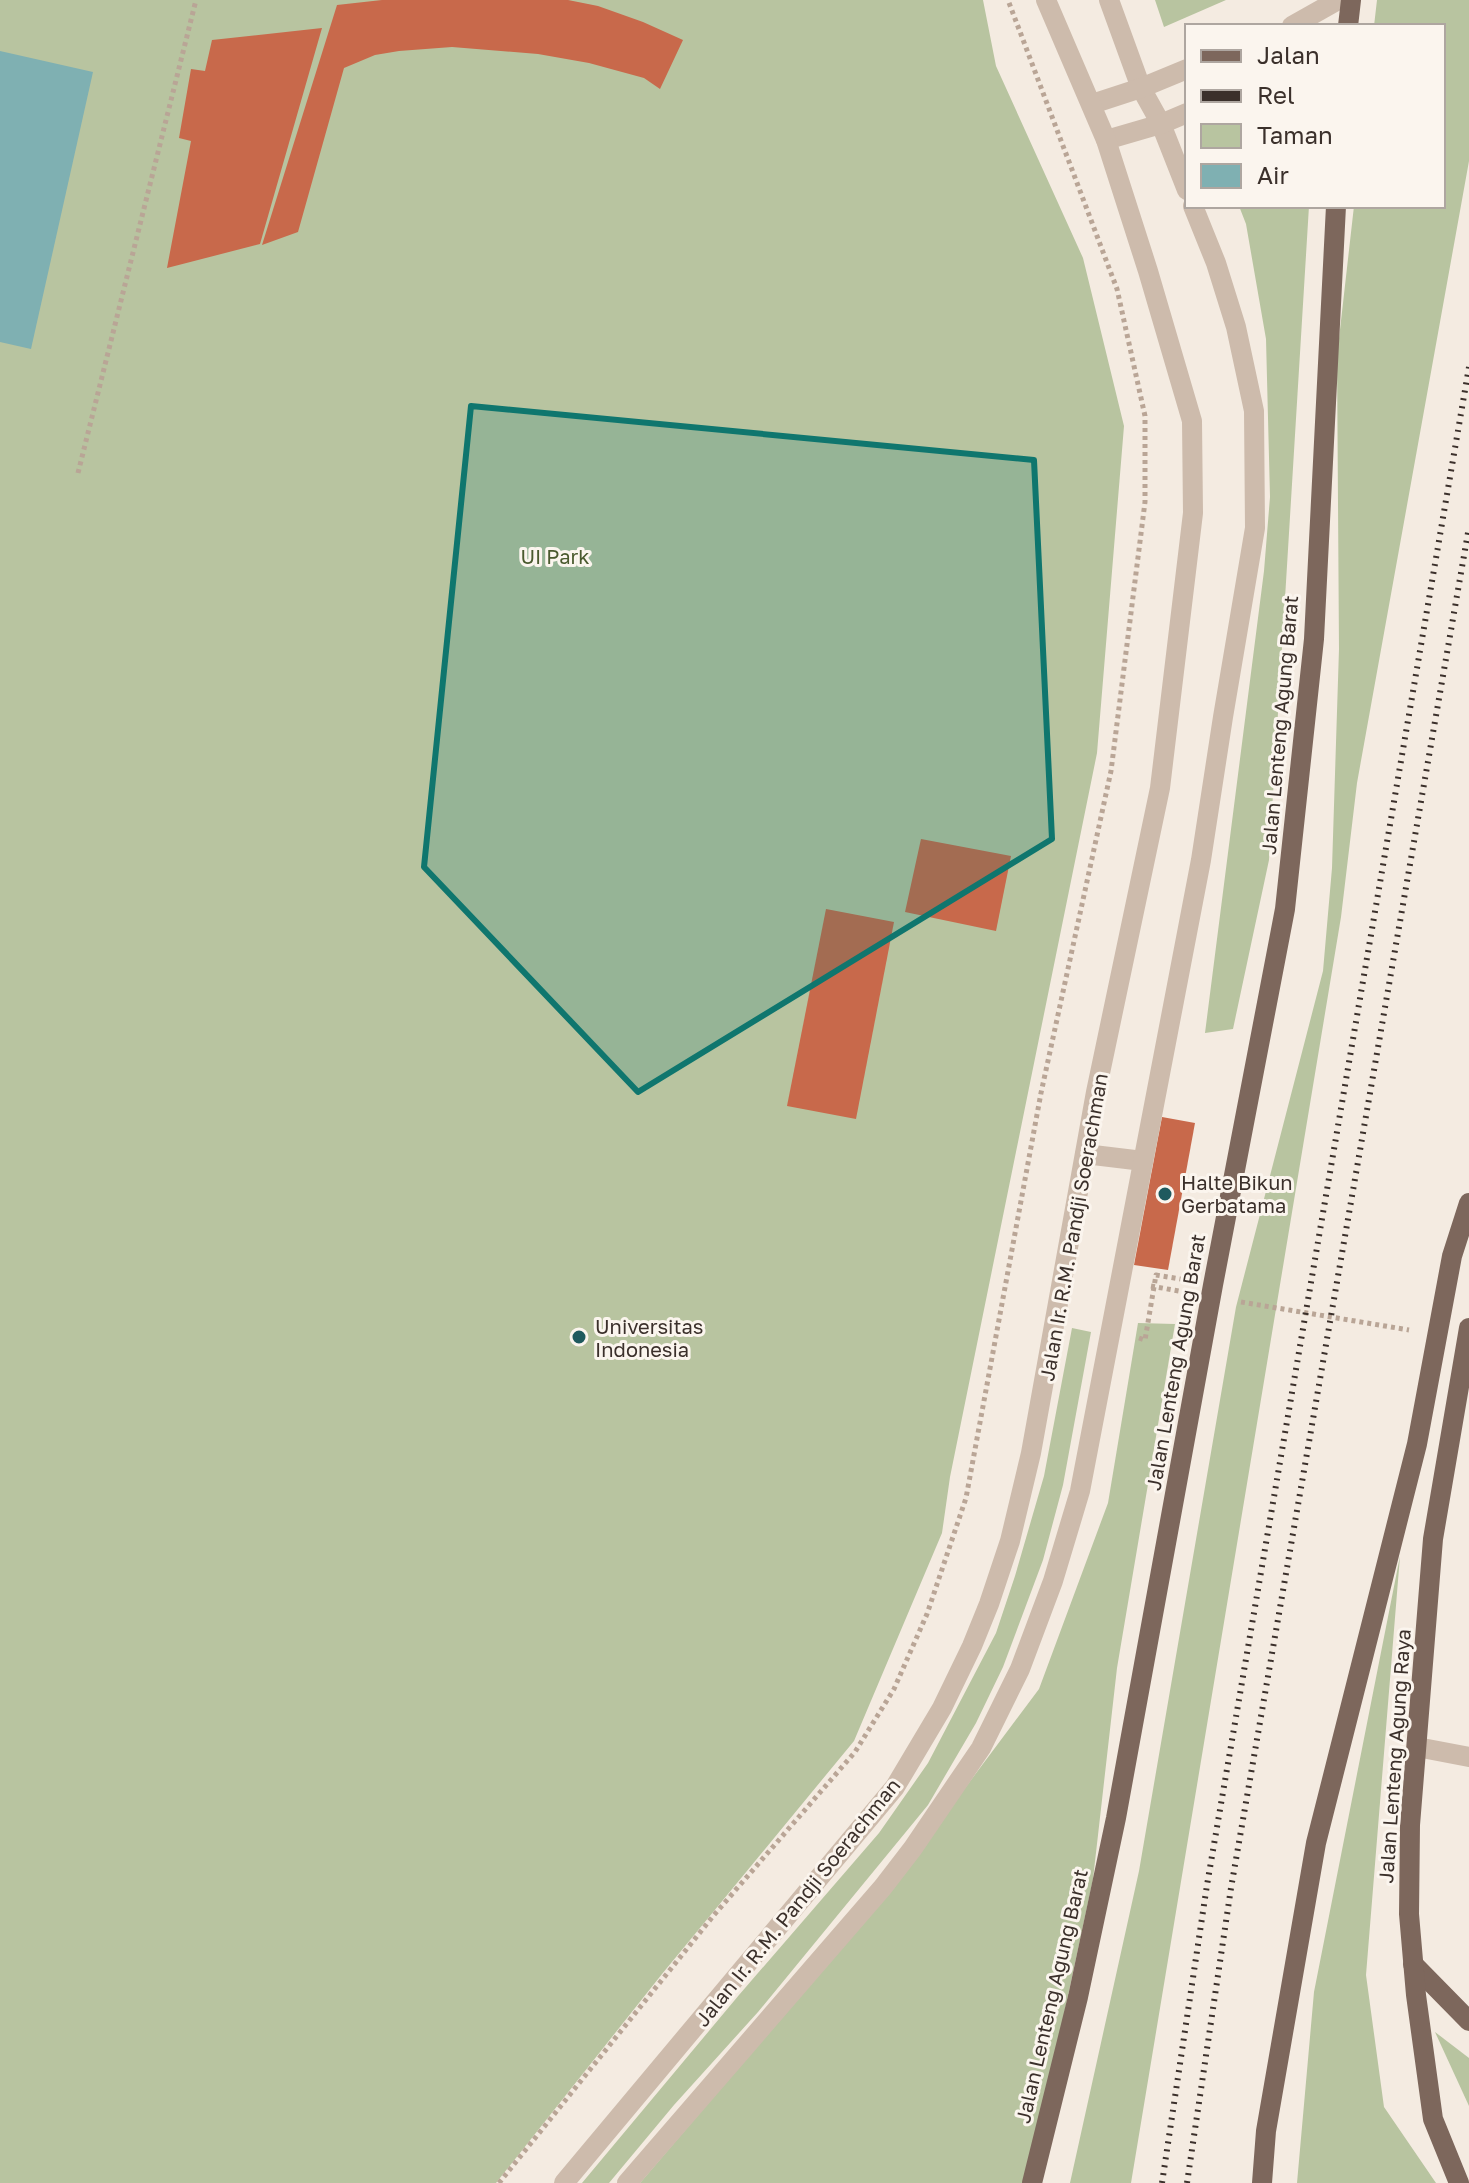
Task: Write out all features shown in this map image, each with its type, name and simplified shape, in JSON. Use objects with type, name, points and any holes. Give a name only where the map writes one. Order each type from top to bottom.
[{"type":"main road","points":[[1348,24],[1351,0]]},
{"type":"main road","name":"Jalan Lenteng Agung Barat","points":[[1032,2183],[1078,1997],[1116,1818],[1285,909],[1314,639],[1336,208]]},
{"type":"main road","points":[[1262,2183],[1266,2131],[1316,1843],[1417,1444],[1452,1256],[1469,1203]]},
{"type":"main road","name":"Jalan Lenteng Agung Raya","points":[[1459,2183],[1433,2119],[1427,2085],[1409,1914],[1410,1825],[1433,1539],[1466,1362],[1469,1328]]},
{"type":"main road","points":[[1413,1964],[1469,2021]]},
{"type":"street","name":"Jalan Ir. R.M. Pandji Soerachman","points":[[564,2183],[895,1787],[942,1708],[972,1646],[1010,1541],[1031,1453],[1085,1154],[1160,788],[1193,513],[1192,421],[1106,140],[1046,0]]},
{"type":"street","points":[[1109,0],[1141,88],[1161,124],[1185,185]]},
{"type":"street","points":[[1296,24],[1338,0]]},
{"type":"street","points":[[1092,104],[1185,70]]},
{"type":"street","points":[[1106,140],[1185,114]]},
{"type":"street","points":[[627,2183],[883,1887],[981,1748],[1020,1669],[1053,1581],[1080,1491],[1201,860],[1255,528],[1254,411],[1236,327],[1216,263],[1194,208]]},
{"type":"street","points":[[1085,1154],[1143,1161]]},
{"type":"street","points":[[1417,1747],[1469,1757]]},
{"type":"path","points":[[78,473],[196,0]]},
{"type":"path","points":[[499,2183],[714,1915],[855,1752],[894,1689],[927,1614],[966,1498],[1041,1093],[1111,771],[1145,502],[1145,416],[1117,289],[1008,0]]},
{"type":"path","points":[[1135,1338],[1145,1340],[1156,1275],[1212,1293]]},
{"type":"path","points":[[1151,1286],[1212,1293],[1424,1333]]},
{"type":"highlighted area","points":[[471,406],[1034,460],[1052,839],[638,1092],[424,867]]},
{"type":"green space","name":"UI Park","points":[[0,0],[983,0],[996,66],[1083,258],[1124,426],[1097,753],[950,1477],[942,1533],[854,1741],[662,1974],[496,2183],[0,2183]]},
{"type":"green space","points":[[1155,0],[1226,0],[1164,27]]},
{"type":"green space","points":[[1377,0],[1469,0],[1469,161],[1357,783],[1341,917],[1131,2183],[1070,2183],[1139,1871],[1236,1307],[1323,971],[1332,868],[1339,649],[1337,356],[1354,208],[1445,208],[1445,24],[1374,24]]},
{"type":"green space","points":[[1240,208],[1309,208],[1269,860],[1233,1029],[1205,1033],[1264,571],[1270,497],[1266,339],[1246,224]]},
{"type":"green space","points":[[1138,1323],[1175,1324],[1117,1668],[1093,1879],[1028,2183],[640,2183],[879,1903],[1039,1689],[1108,1503]]},
{"type":"green space","points":[[1072,1328],[1091,1332],[1063,1485],[1043,1560],[1003,1667],[976,1723],[928,1805],[758,2012],[609,2183],[582,2183],[879,1833],[928,1763],[996,1633],[1015,1576],[1044,1476]]},
{"type":"green space","points":[[1400,1556],[1366,1975],[1384,2107],[1436,2183],[1297,2183],[1314,1992]]},
{"type":"green space","points":[[1435,2032],[1469,2058],[1469,2106]]},
{"type":"water","points":[[0,51],[93,72],[31,349],[0,342]]},
{"type":"building","points":[[382,0],[568,0],[598,6],[683,40],[660,89],[644,78],[589,63],[538,54],[452,47],[375,55],[344,68],[298,232],[262,245],[337,5]]},
{"type":"building","points":[[322,28],[260,244],[167,268],[191,141],[179,138],[191,69],[205,71],[212,40]]},
{"type":"building","points":[[921,839],[1011,856],[996,931],[905,912]]},
{"type":"building","points":[[826,909],[894,922],[856,1119],[787,1106]]},
{"type":"building","name":"Halte Bikun Gerbatama","points":[[1162,1117],[1195,1123],[1168,1270],[1134,1265]]},
{"type":"railway","points":[[1162,2183],[1207,1885],[1469,367]]},
{"type":"railway","points":[[1187,2183],[1231,1888],[1469,527]]},
{"type":"place","name":"Halte Bikun Gerbatama","points":[[1165,1194]]},
{"type":"place","name":"Universitas Indonesia","points":[[579,1337]]}]
